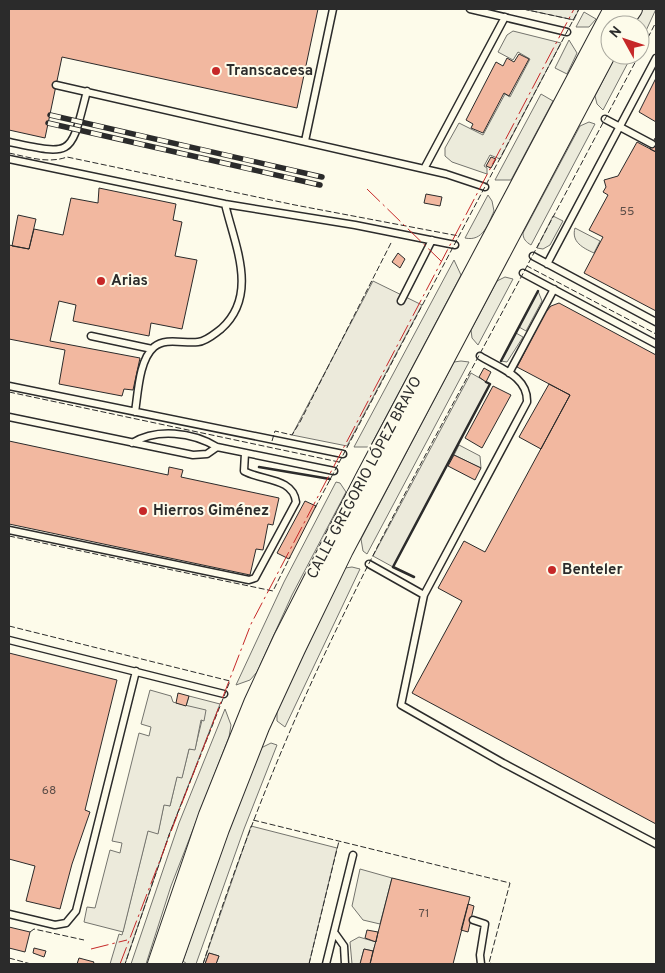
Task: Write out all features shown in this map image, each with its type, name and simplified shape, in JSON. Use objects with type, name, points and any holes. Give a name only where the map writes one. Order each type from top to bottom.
[{"type":"main road","name":"CALLE GREGORIO LÓPEZ BRAVO","points":[[157,964],[208,815],[253,703],[283,638],[351,504],[613,9]]},
{"type":"main road","name":"CALLE GREGORIO LÓPEZ BRAVO","points":[[172,964],[220,829],[260,727],[300,641],[341,556],[600,65]]},
{"type":"lane","points":[[305,141],[333,9]]},
{"type":"lane","points":[[470,9],[567,32]]},
{"type":"lane","points":[[424,169],[505,17]]},
{"type":"lane","points":[[548,264],[656,58]]},
{"type":"lane","points":[[56,85],[424,169],[485,187]]},
{"type":"lane","points":[[9,142],[47,150],[63,149],[68,145],[77,130],[87,91]]},
{"type":"lane","points":[[605,119],[652,144]]},
{"type":"lane","points":[[9,159],[225,204],[455,245]]},
{"type":"lane","points":[[134,412],[144,364],[152,349],[164,342],[200,342],[212,336],[225,324],[241,298],[240,259],[225,204]]},
{"type":"lane","points":[[401,301],[432,240]]},
{"type":"lane","points":[[532,256],[656,322]]},
{"type":"lane","points":[[523,274],[656,344]]},
{"type":"lane","points":[[509,373],[554,289]]},
{"type":"lane","points":[[91,336],[152,349]]},
{"type":"lane","points":[[480,356],[509,373],[524,385],[528,395],[527,402],[424,595],[401,705],[503,763],[656,844]]},
{"type":"lane","points":[[9,386],[343,454]]},
{"type":"lane","points":[[9,417],[193,456],[208,454],[216,447]]},
{"type":"lane","points":[[132,443],[143,436],[168,433],[207,441],[216,447],[334,471]]},
{"type":"lane","points":[[9,530],[249,580],[256,578],[296,502],[295,496],[287,486],[244,471],[245,453]]},
{"type":"lane","points":[[369,564],[424,595]]},
{"type":"lane","points":[[9,640],[224,694]]},
{"type":"lane","points":[[9,914],[55,925],[66,923],[76,911],[136,671]]},
{"type":"lane","points":[[326,964],[352,856]]},
{"type":"lane","points":[[473,920],[485,924],[480,955],[481,964]]},
{"type":"lane","points":[[334,932],[344,946],[345,964]]},
{"type":"shaded area","points":[[523,9],[579,9],[574,20]]},
{"type":"shaded area","points":[[643,9],[656,9],[650,22],[650,15],[639,15]]},
{"type":"shaded area","points":[[584,12],[596,19],[589,27],[576,27]]},
{"type":"shaded area","points":[[513,31],[561,43],[500,159],[490,155],[484,166],[487,168],[487,174],[452,162],[445,156],[445,148],[459,123],[483,135],[505,94],[510,97],[530,59],[518,52],[513,60],[498,52],[507,35]]},
{"type":"shaded area","points":[[569,40],[577,53],[567,74],[555,68]]},
{"type":"shaded area","points":[[611,65],[627,65],[603,110],[597,104],[595,96]]},
{"type":"shaded area","points":[[541,94],[553,101],[511,180],[495,180]]},
{"type":"shaded area","points":[[589,122],[595,124],[531,245],[525,240],[523,233],[580,126]]},
{"type":"shaded area","points":[[488,195],[492,201],[494,211],[487,226],[481,235],[471,239],[465,238]]},
{"type":"shaded area","points":[[553,216],[563,221],[550,245],[543,249],[537,248]]},
{"type":"shaded area","points":[[575,228],[600,241],[594,253],[582,247],[576,241]]},
{"type":"shaded area","points":[[454,260],[461,275],[370,447],[354,447]]},
{"type":"shaded area","points":[[505,277],[513,279],[478,345],[472,338],[471,330],[497,281]]},
{"type":"shaded area","points":[[373,281],[422,305],[347,446],[292,435]]},
{"type":"shaded area","points":[[538,291],[542,301],[526,331],[519,327]]},
{"type":"shaded area","points":[[516,333],[523,337],[507,362],[501,361]]},
{"type":"shaded area","points":[[454,362],[469,362],[367,554],[363,551],[361,539]]},
{"type":"shaded area","points":[[471,373],[490,384],[393,567],[373,556]]},
{"type":"shaded area","points":[[459,445],[480,456],[481,468],[454,455]]},
{"type":"shaded area","points":[[336,482],[340,483],[346,492],[292,595],[257,672],[250,680],[236,685],[284,582]]},
{"type":"shaded area","points":[[345,568],[360,569],[285,727],[277,721],[277,710]]},
{"type":"shaded area","points":[[150,690],[171,696],[173,702],[206,710],[204,721],[201,720],[195,750],[189,749],[182,778],[177,777],[170,806],[164,805],[158,834],[148,831],[123,932],[84,922],[87,907],[95,908],[110,850],[120,853],[122,843],[112,841],[139,733],[149,736],[151,727],[141,724]]},
{"type":"shaded area","points":[[189,696],[220,704],[169,835],[125,964],[110,964],[119,934],[122,935],[148,830],[158,833],[164,804],[170,806],[177,776],[182,777],[189,749],[195,749],[202,720],[186,706]]},
{"type":"shaded area","points":[[225,709],[231,725],[229,737],[171,886],[146,964],[131,964],[179,823]]},
{"type":"shaded area","points":[[271,743],[277,745],[244,829],[196,964],[187,964],[183,961],[215,866],[261,748]]},
{"type":"shaded area","points":[[251,826],[337,848],[309,964],[216,964],[219,956],[209,953],[205,964],[203,964]]},
{"type":"shaded area","points":[[360,869],[392,878],[380,924],[363,920],[352,906]]},
{"type":"shaded area","points":[[359,937],[376,942],[373,951],[364,949],[360,964],[352,964],[350,942]]},
{"type":"building","name":"Transcacesa","points":[[9,9],[318,9],[297,108],[62,57],[45,138],[9,130]]},
{"type":"building","points":[[519,54],[529,59],[509,96],[504,93],[483,133],[471,128],[473,124],[466,120],[496,62],[503,66],[507,58],[514,62]]},
{"type":"building","points":[[656,78],[656,122],[639,112]]},
{"type":"building","points":[[656,138],[656,152],[650,149]]},
{"type":"building","points":[[637,142],[656,152],[656,311],[584,273],[603,237],[589,230],[608,195],[603,192],[606,187],[604,180],[618,176]]},
{"type":"building","points":[[491,157],[496,159],[491,168],[486,166]]},
{"type":"building","name":"Arias","points":[[99,188],[176,204],[173,220],[182,222],[175,256],[197,260],[182,329],[151,323],[149,336],[73,321],[76,305],[59,301],[50,341],[140,358],[133,390],[124,389],[122,396],[59,384],[65,350],[9,339],[9,245],[29,249],[34,229],[63,235],[71,198],[98,203]]},
{"type":"building","points":[[426,194],[442,197],[440,206],[424,203]]},
{"type":"building","points":[[18,215],[36,219],[29,249],[12,246]]},
{"type":"building","points":[[398,253],[405,259],[400,268],[392,262]]},
{"type":"building","name":"Benteler","points":[[559,303],[656,355],[656,824],[412,693],[462,601],[438,588],[464,541],[485,552],[570,395],[517,367],[545,313],[551,306]]},
{"type":"building","points":[[484,368],[491,372],[486,382],[479,377]]},
{"type":"building","points":[[549,384],[570,395],[541,449],[519,437]]},
{"type":"building","points":[[493,386],[511,395],[482,448],[465,438]]},
{"type":"building","name":"Hierros Giménez","points":[[9,441],[168,475],[169,467],[183,470],[181,477],[279,498],[273,525],[268,524],[263,550],[256,549],[250,575],[9,524]]},
{"type":"building","points":[[454,455],[481,468],[475,480],[448,466]]},
{"type":"building","points":[[305,501],[316,506],[289,559],[277,553]]},
{"type":"building","points":[[9,653],[117,680],[85,810],[90,812],[72,864],[60,909],[26,901],[35,866],[9,859]]},
{"type":"building","points":[[178,693],[189,696],[186,706],[176,703]]},
{"type":"building","points":[[392,878],[470,897],[453,964],[370,964]]},
{"type":"building","points":[[468,904],[474,906],[468,932],[461,930]]},
{"type":"building","points":[[9,927],[30,932],[25,952],[9,948]]},
{"type":"building","points":[[367,930],[378,932],[376,942],[365,938]]},
{"type":"building","points":[[34,948],[46,951],[44,957],[33,953]]},
{"type":"building","points":[[364,949],[373,951],[370,964],[360,964]]},
{"type":"building","points":[[209,953],[219,956],[216,964],[205,964]]},
{"type":"building","points":[[79,958],[94,962],[93,964],[77,964]]},
{"type":"railway","points":[[50,115],[322,177]]},
{"type":"railway","points":[[48,123],[320,185]]},
{"type":"fence","points":[[523,9],[574,20]]},
{"type":"fence","points":[[315,508],[579,9]]},
{"type":"fence","points":[[650,34],[656,22]]},
{"type":"fence","points":[[634,65],[527,266],[656,334]]},
{"type":"fence","points":[[9,153],[45,160],[67,157],[295,205],[459,236]]},
{"type":"fence","points":[[272,441],[275,431],[292,435],[300,422],[392,241]]},
{"type":"fence","points":[[203,964],[230,883],[260,804],[310,686],[351,599],[400,503],[527,266]]},
{"type":"fence","points":[[9,392],[339,462]]},
{"type":"fence","points":[[9,536],[273,591],[290,557]]},
{"type":"fence","points":[[9,626],[230,681],[169,835],[125,964]]},
{"type":"fence","points":[[253,820],[510,883],[489,963],[494,964]]},
{"type":"fence","points":[[309,964],[339,841]]},
{"type":"fence","points":[[30,932],[34,929],[84,940]]},
{"type":"fence","points":[[9,958],[31,964]]},
{"type":"wall","points":[[501,361],[538,291]]},
{"type":"wall","points":[[414,577],[393,567],[490,384],[486,382]]},
{"type":"wall","points":[[259,467],[330,479]]},
{"type":"power","points":[[120,964],[251,624],[574,9]]},
{"type":"power","points":[[367,189],[441,261]]},
{"type":"power","points":[[91,949],[127,940]]},
{"type":"place","name":"Transcacesa","points":[[216,71]]},
{"type":"place","name":"Arias","points":[[101,281]]},
{"type":"place","name":"Hierros Giménez","points":[[143,511]]},
{"type":"place","name":"Benteler","points":[[552,570]]}]
